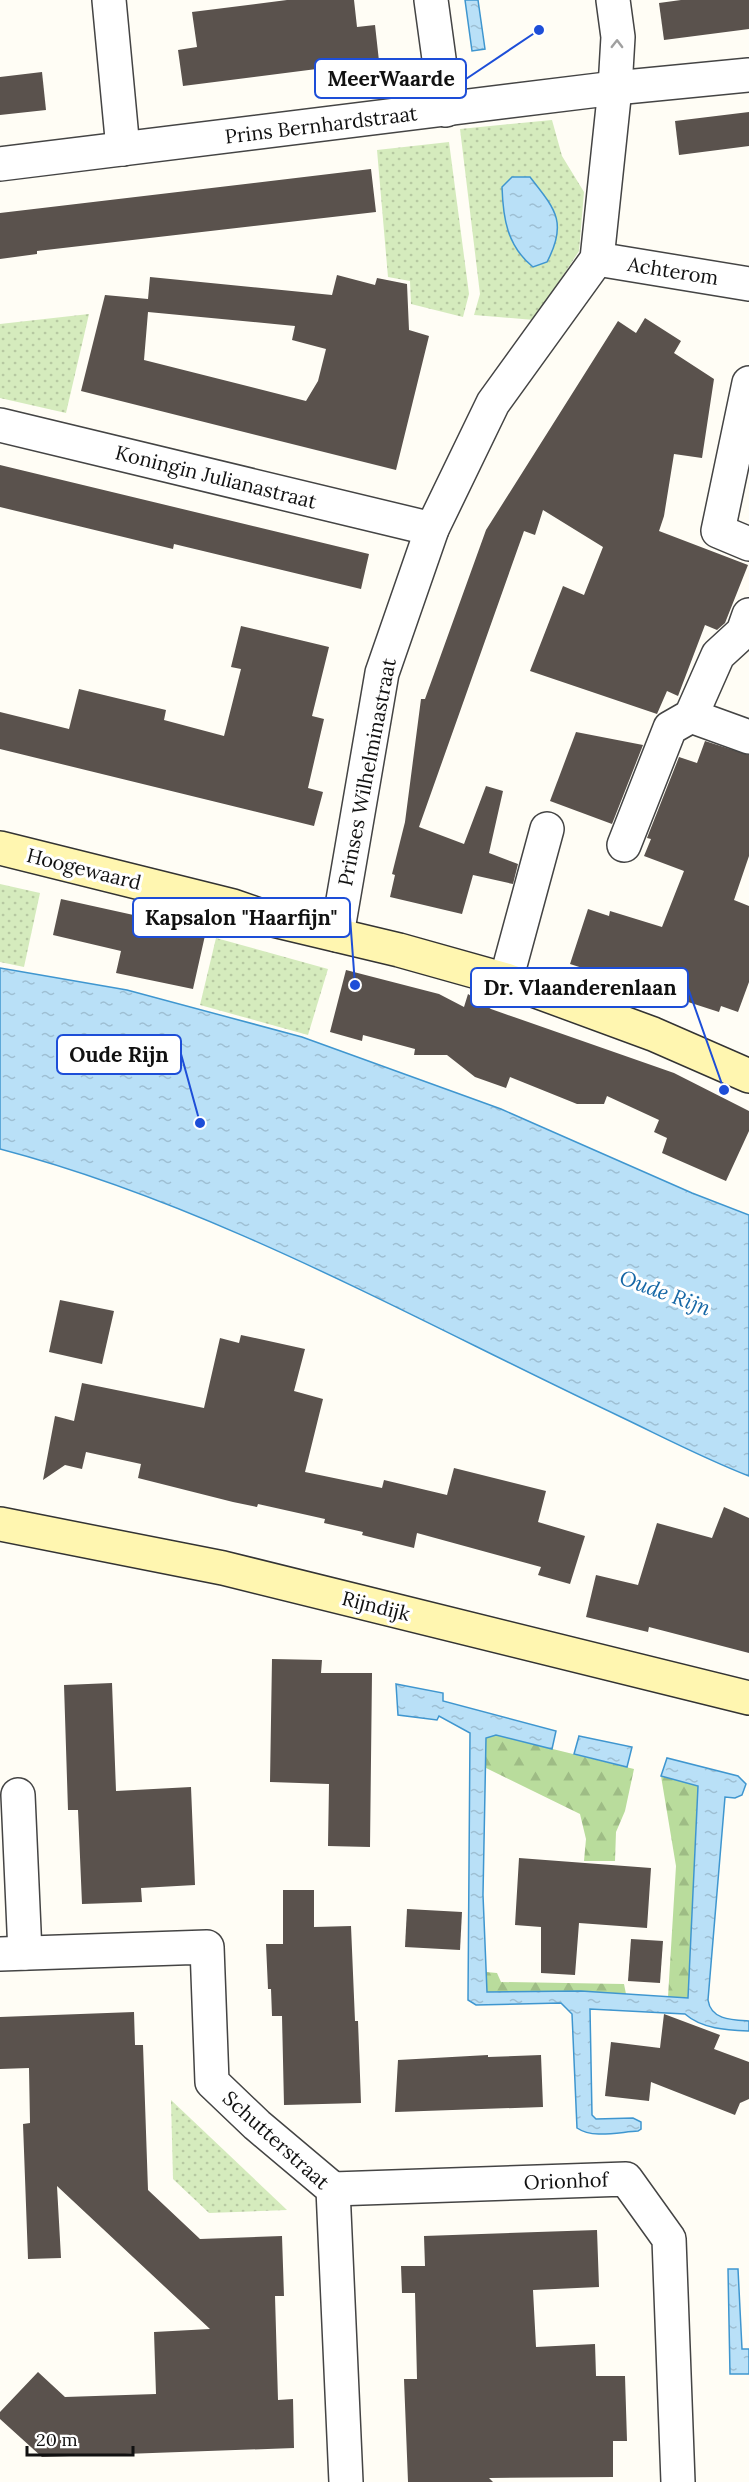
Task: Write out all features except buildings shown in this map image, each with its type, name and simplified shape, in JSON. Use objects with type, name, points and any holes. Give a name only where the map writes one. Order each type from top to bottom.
[{"type":"street","points":[[109,0],[123,149]]},
{"type":"street","points":[[431,0],[446,110]]},
{"type":"street","name":"Prinses Wilhelminastraat","points":[[337,935],[382,672],[432,529],[493,403],[597,259],[615,88],[618,37],[613,0]]},
{"type":"street","name":"Prins Bernhardstraat","points":[[0,164],[615,88],[749,75]]},
{"type":"street","name":"Achterom","points":[[597,259],[749,284]]},
{"type":"street","points":[[749,382],[718,531],[749,544]]},
{"type":"street","name":"Koningin Julianastraat","points":[[0,425],[432,529]]},
{"type":"street","points":[[624,845],[669,728],[691,716],[718,655],[743,632],[749,615]]},
{"type":"street","points":[[691,716],[749,737]]},
{"type":"street","points":[[506,980],[547,829]]},
{"type":"street","name":"Hoogewaard","points":[[0,848],[232,906],[273,920],[506,980],[653,1034],[749,1076]]},
{"type":"street","name":"Rijndijk","points":[[0,1524],[223,1568],[749,1698]]},
{"type":"street","name":"Schutterstraat","points":[[18,1796],[13,1954],[207,1947],[212,2082],[257,2125],[333,2189],[346,2482]]},
{"type":"street","name":"Orionhof","points":[[333,2189],[626,2179],[669,2239],[678,2482]]},
{"type":"green space","points":[[552,120],[562,156],[584,192],[579,251],[534,320],[474,315],[480,294],[460,129]]},
{"type":"green space","points":[[449,142],[469,294],[463,317],[411,304],[410,281],[388,277],[377,150]]},
{"type":"green space","points":[[89,314],[66,413],[0,398],[0,324]]},
{"type":"green space","points":[[0,884],[40,893],[24,967],[0,962]]},
{"type":"green space","points":[[216,938],[328,969],[308,1035],[200,1005]]},
{"type":"green space","points":[[496,1735],[634,1769],[625,1811],[616,1832],[615,1861],[584,1861],[586,1839],[580,1814],[486,1768],[486,1738]]},
{"type":"green space","points":[[661,1776],[698,1785],[688,1998],[668,1997],[676,1866]]},
{"type":"green space","points":[[486,1972],[497,1973],[501,1982],[624,1984],[626,1994],[581,1991],[486,1992]]},
{"type":"green space","points":[[171,2100],[287,2210],[209,2213],[173,2179]]},
{"type":"water","points":[[465,0],[478,0],[485,49],[472,51]]},
{"type":"water","points":[[512,177],[530,177],[556,216],[557,236],[547,262],[533,267],[517,250],[505,220],[502,187]]},
{"type":"water","points":[[0,968],[127,990],[302,1037],[501,1109],[692,1193],[749,1215],[749,1476],[684,1448],[393,1305],[239,1234],[81,1173],[0,1149]]},
{"type":"water","points":[[396,1684],[443,1693],[443,1701],[556,1731],[552,1749],[496,1735],[486,1738],[483,1895],[487,1992],[581,1991],[688,1998],[698,1786],[661,1776],[667,1758],[738,1776],[746,1784],[742,1795],[735,1798],[725,1797],[708,2000],[713,2012],[723,2018],[749,2021],[749,2031],[707,2026],[685,2014],[590,2009],[592,2115],[596,2119],[633,2118],[641,2122],[641,2129],[638,2131],[598,2134],[577,2128],[572,2014],[561,2003],[476,2005],[468,2000],[470,1733],[439,1716],[437,1720],[398,1715]]},
{"type":"water","points":[[579,1736],[632,1747],[627,1767],[574,1754]]},
{"type":"water","points":[[728,2269],[738,2269],[742,2349],[749,2349],[749,2374],[730,2374]]},
{"type":"place","name":"MeerWaarde","points":[[539,30]]},
{"type":"place","name":"Kapsalon \"Haarfijn\"","points":[[355,985]]},
{"type":"place","name":"Dr. Vlaanderenlaan","points":[[724,1090]]},
{"type":"place","name":"Oude Rijn","points":[[200,1123]]}]
